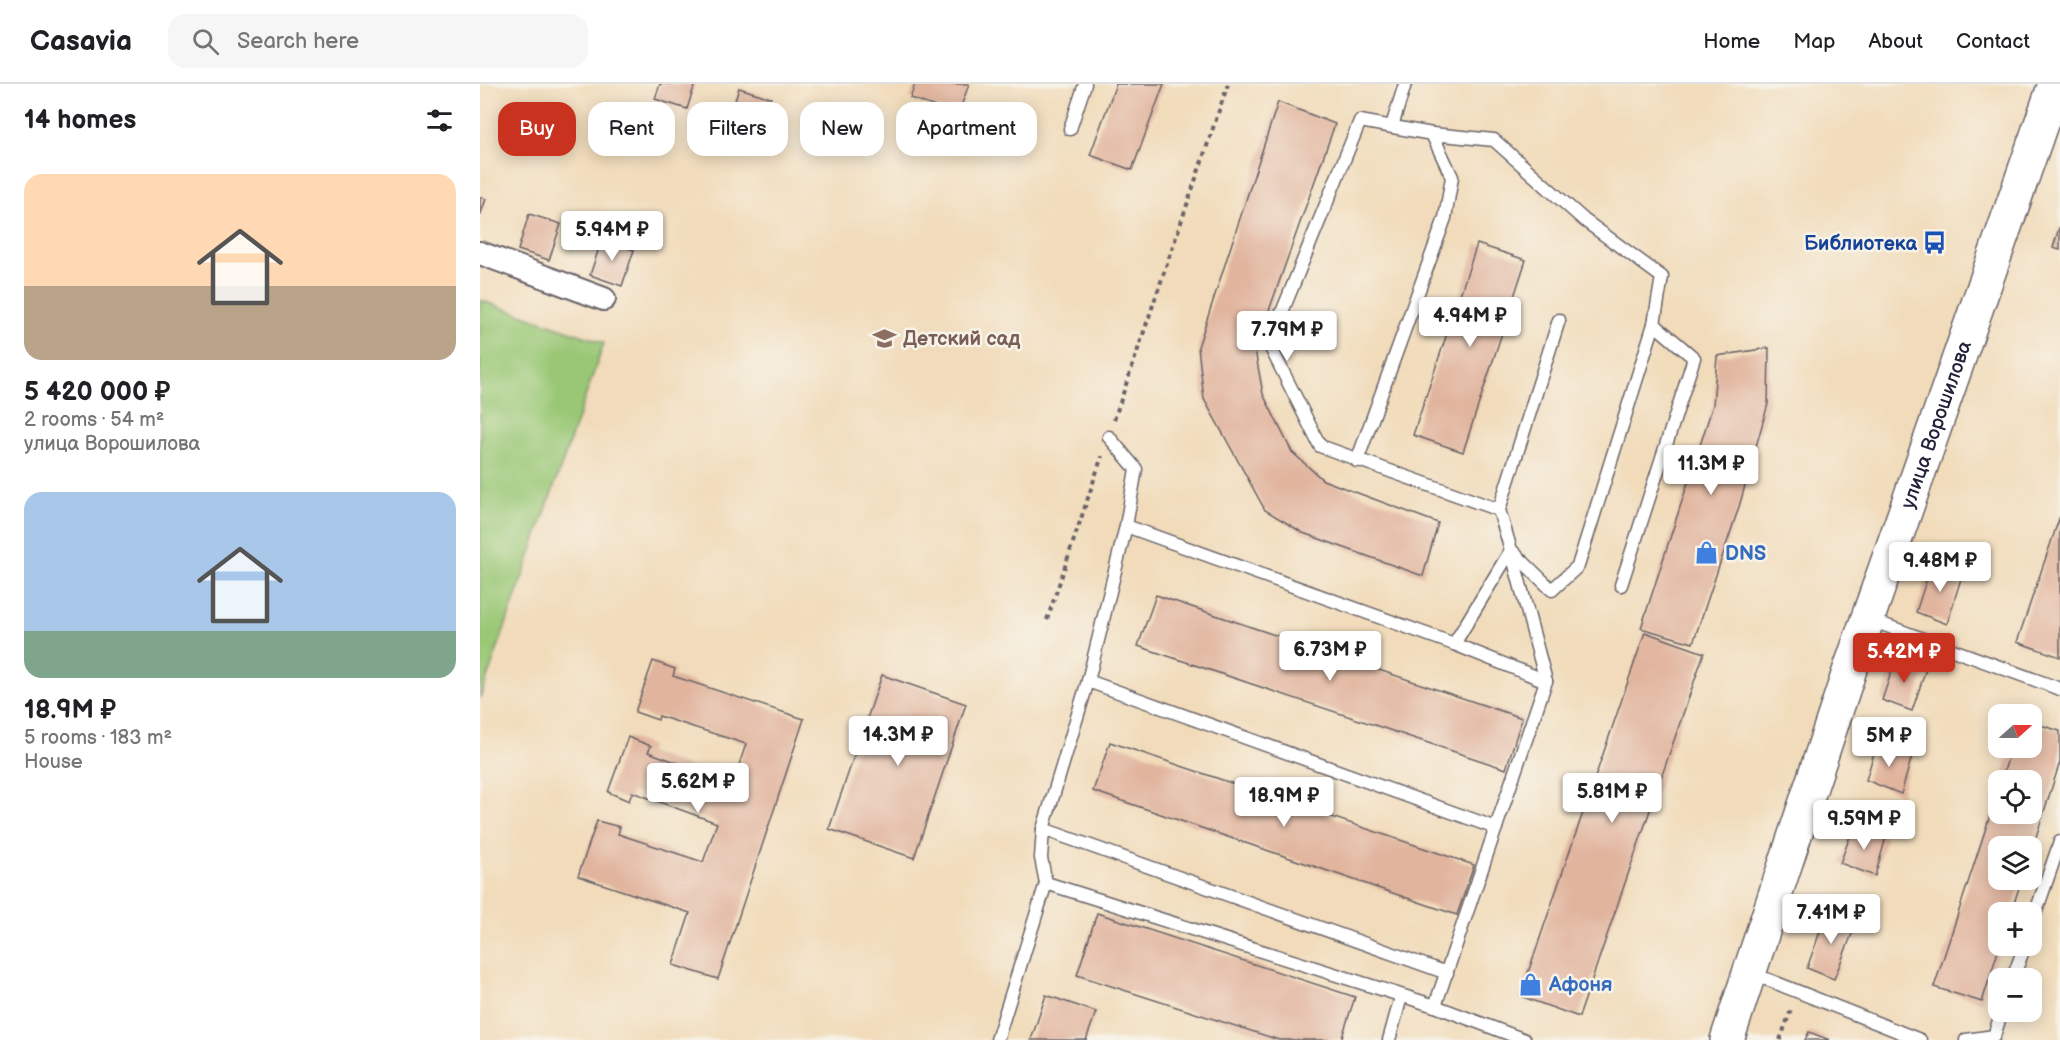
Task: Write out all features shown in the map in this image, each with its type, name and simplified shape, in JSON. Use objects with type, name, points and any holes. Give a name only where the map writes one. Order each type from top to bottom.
[{"type":"main road","name":"улица Ворошилова","points":[[1727,1040],[1867,619],[2055,94]]},
{"type":"street","points":[[480,253],[604,299]]},
{"type":"lane","points":[[1070,129],[1085,84]]},
{"type":"lane","points":[[1392,126],[1405,84]]},
{"type":"lane","points":[[1499,510],[1320,446],[1269,345],[1360,121],[1432,134],[1494,140],[1584,220],[1662,277],[1654,324],[1578,566],[1552,590],[1511,550]]},
{"type":"lane","points":[[1357,461],[1445,218],[1452,177],[1432,134]]},
{"type":"lane","points":[[1435,1006],[1546,681],[1499,510],[1559,320]]},
{"type":"lane","points":[[1621,585],[1694,358],[1654,324]]},
{"type":"lane","points":[[997,1040],[1046,884],[1041,858],[1043,829],[1088,681],[1126,526],[1136,470],[1109,437]]},
{"type":"lane","points":[[1126,526],[1454,644],[1546,681]]},
{"type":"lane","points":[[1454,644],[1511,550]]},
{"type":"lane","points":[[1867,619],[2060,689]]},
{"type":"lane","points":[[1088,681],[1496,828]]},
{"type":"lane","points":[[1043,829],[1447,973]]},
{"type":"lane","points":[[2039,902],[2060,842]]},
{"type":"lane","points":[[1046,884],[1435,1006],[1525,1040]]},
{"type":"lane","points":[[1751,973],[1920,1040]]},
{"type":"lane","points":[[1389,1040],[1401,997]]},
{"type":"lane","points":[[1966,1040],[1994,1036],[1998,1022]]},
{"type":"path","points":[[1047,620],[1228,84]]},
{"type":"path","points":[[1780,1040],[1797,992]]},
{"type":"green space","points":[[480,300],[604,343],[480,699]]},
{"type":"building","points":[[660,84],[695,84],[689,102],[687,102],[687,109],[675,105],[675,102],[655,99]]},
{"type":"building","points":[[915,84],[969,84],[963,102],[921,102],[910,98]]},
{"type":"building","points":[[1116,84],[1164,84],[1132,170],[1090,155]]},
{"type":"building","points":[[739,88],[771,98],[770,102],[735,102]]},
{"type":"building","points":[[1278,102],[1335,124],[1255,350],[1263,394],[1292,452],[1323,480],[1438,523],[1423,576],[1303,533],[1265,510],[1204,399],[1198,347]]},
{"type":"building","points":[[480,197],[486,199],[480,216]]},
{"type":"building","points":[[529,214],[561,224],[549,260],[518,250]]},
{"type":"building","points":[[2060,229],[2060,250],[2053,248]]},
{"type":"building","points":[[602,239],[634,250],[622,286],[590,275]]},
{"type":"building","points":[[1477,244],[1526,260],[1463,452],[1413,435]]},
{"type":"building","points":[[1769,348],[1768,404],[1739,507],[1693,643],[1641,628],[1713,405],[1717,356]]},
{"type":"building","points":[[2060,516],[2060,657],[2017,642]]},
{"type":"building","points":[[1932,563],[1963,572],[1947,624],[1916,612]]},
{"type":"building","points":[[1156,595],[1522,718],[1506,769],[1138,646]]},
{"type":"building","points":[[1645,632],[1704,653],[1579,1017],[1520,996]]},
{"type":"building","points":[[1896,658],[1926,669],[1912,711],[1882,700]]},
{"type":"building","points":[[653,661],[675,669],[673,676],[804,719],[718,979],[673,965],[690,913],[578,876],[597,821],[620,827],[618,834],[703,862],[717,823],[632,792],[629,801],[608,792],[628,737],[651,746],[648,752],[733,783],[746,744],[659,716],[658,720],[635,712]]},
{"type":"building","points":[[882,675],[966,704],[914,858],[829,829]]},
{"type":"building","points":[[2042,725],[2060,731],[2060,762],[2042,818],[2042,770],[2004,770],[2008,758],[2042,758]]},
{"type":"building","points":[[1110,742],[1474,865],[1457,915],[1093,791]]},
{"type":"building","points":[[1877,743],[1912,756],[1901,794],[1866,780]]},
{"type":"building","points":[[1988,822],[1988,824],[2040,824],[2036,836],[1988,836],[1988,890],[2018,890],[2014,902],[1988,902],[1988,956],[1997,956],[1993,968],[1988,968],[1988,983],[1982,1002],[1934,987]]},
{"type":"building","points":[[1854,826],[1886,837],[1875,876],[1840,863]]},
{"type":"building","points":[[1827,912],[1856,924],[1834,979],[1807,968]]},
{"type":"building","points":[[1097,913],[1355,997],[1341,1040],[1279,1040],[1077,975]]},
{"type":"building","points":[[1046,995],[1096,1012],[1086,1040],[1031,1040]]},
{"type":"building","points":[[1809,1032],[1830,1040],[1805,1040]]},
{"type":"place","name":"Библиотека","points":[[1935,243]]},
{"type":"place","name":"Детский сад","points":[[885,338]]},
{"type":"place","name":"DNS","points":[[1707,553]]},
{"type":"place","name":"Афоня","points":[[1531,984]]}]
